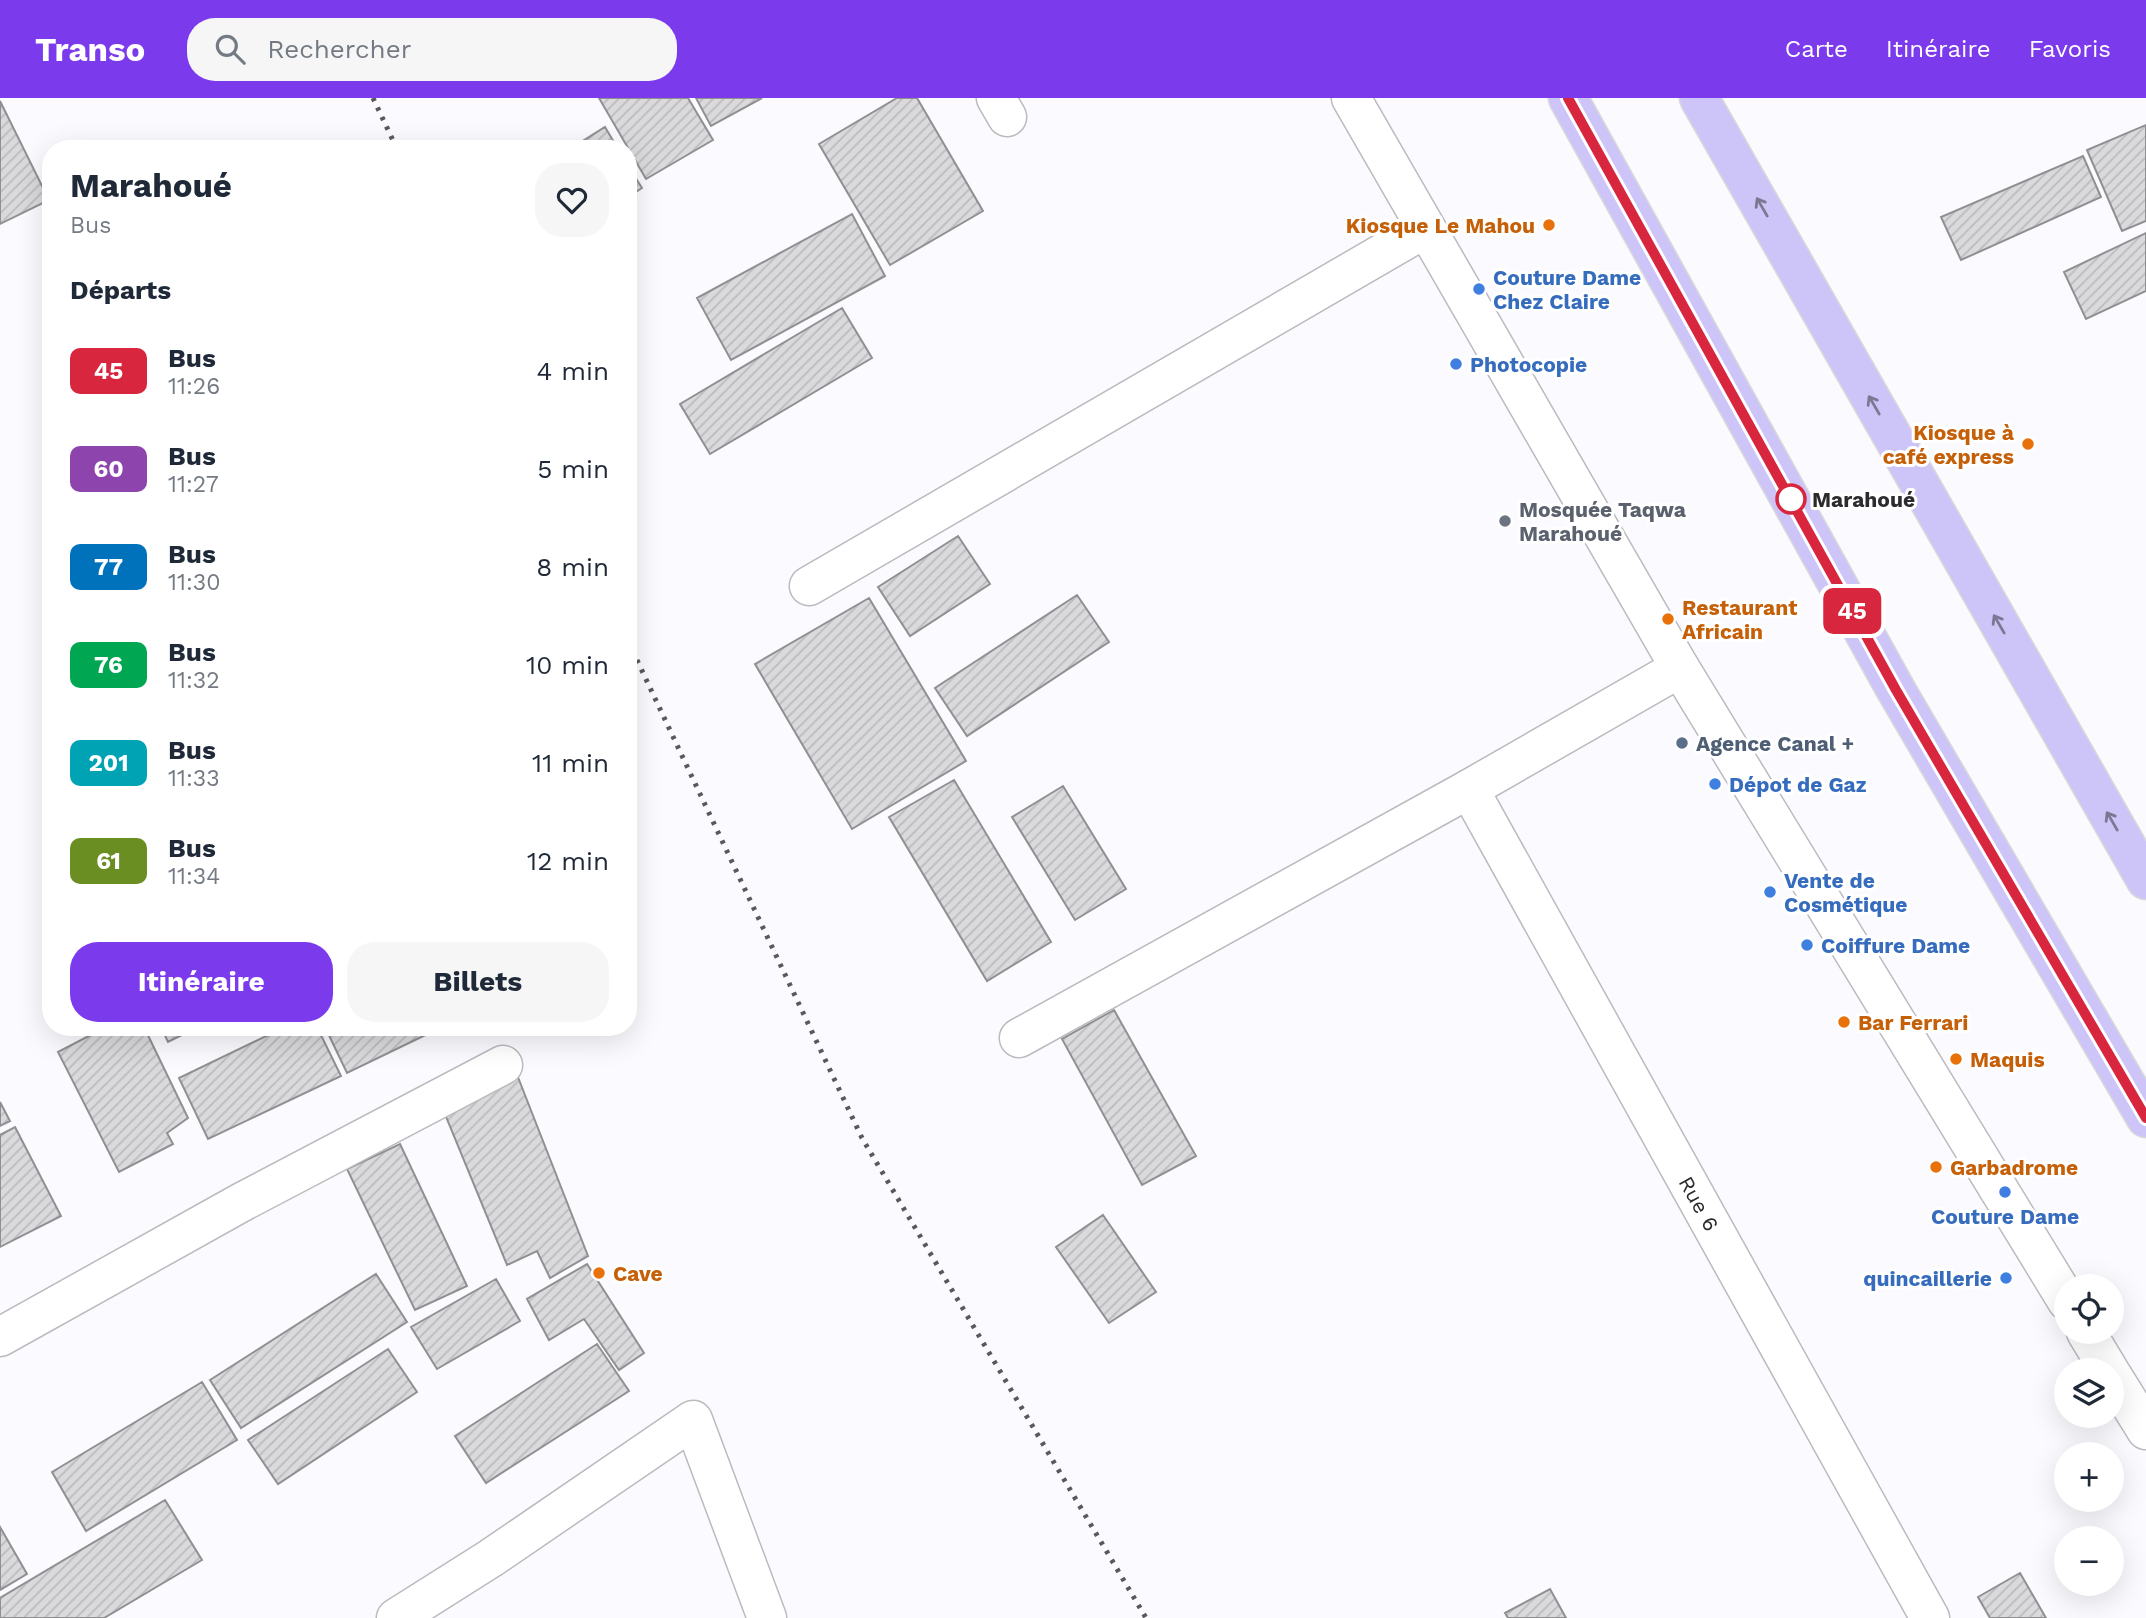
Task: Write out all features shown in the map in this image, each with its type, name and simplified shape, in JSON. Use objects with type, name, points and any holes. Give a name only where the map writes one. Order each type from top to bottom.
[{"type":"main road","points":[[1568,98],[1896,690],[2146,1118]]},
{"type":"main road","points":[[1699,98],[2146,880]]},
{"type":"street","points":[[1351,98],[1680,668],[2054,1280]]},
{"type":"street","points":[[809,586],[1426,228]]},
{"type":"street","points":[[1019,1038],[1469,789],[1680,668]]},
{"type":"street","name":"Rue 6","points":[[1469,789],[1930,1618]]},
{"type":"street","points":[[0,1337],[242,1202],[503,1065]]},
{"type":"street","points":[[2124,1394],[2146,1430]]},
{"type":"street","points":[[396,1618],[491,1558],[694,1420],[767,1618]]},
{"type":"building","points":[[599,98],[688,98],[713,140],[646,179],[637,163],[637,140],[623,140]]},
{"type":"building","points":[[696,98],[762,98],[711,126]]},
{"type":"building","points":[[897,98],[917,98],[983,211],[890,265],[819,144]]},
{"type":"building","points":[[0,101],[42,186],[42,203],[0,224]]},
{"type":"building","points":[[2146,125],[2146,221],[2122,231],[2087,150]]},
{"type":"building","points":[[605,127],[613,140],[584,140]]},
{"type":"building","points":[[2083,156],[2101,197],[1961,260],[1941,217]]},
{"type":"building","points":[[852,214],[885,276],[731,360],[697,298]]},
{"type":"building","points":[[2146,233],[2146,291],[2086,319],[2064,272]]},
{"type":"building","points":[[842,308],[872,358],[710,454],[680,404]]},
{"type":"building","points":[[958,536],[990,584],[910,636],[878,587]]},
{"type":"building","points":[[1077,595],[1109,642],[967,736],[935,688]]},
{"type":"building","points":[[869,598],[966,761],[852,829],[755,664]]},
{"type":"building","points":[[954,780],[1051,942],[987,981],[889,817]]},
{"type":"building","points":[[1063,786],[1126,889],[1075,920],[1012,817]]},
{"type":"building","points":[[1114,1010],[1196,1156],[1142,1185],[1062,1039]]},
{"type":"building","points":[[89,1036],[148,1036],[188,1118],[167,1133],[173,1144],[119,1172],[58,1052]]},
{"type":"building","points":[[165,1036],[180,1036],[168,1042]]},
{"type":"building","points":[[266,1036],[321,1036],[341,1076],[208,1139],[179,1078]]},
{"type":"building","points":[[329,1036],[423,1036],[347,1073]]},
{"type":"building","points":[[514,1067],[588,1256],[550,1278],[537,1251],[507,1265],[442,1107]]},
{"type":"building","points":[[0,1102],[10,1121],[0,1126]]},
{"type":"building","points":[[15,1127],[61,1216],[0,1247],[0,1135]]},
{"type":"building","points":[[400,1144],[467,1286],[415,1310],[347,1169]]},
{"type":"building","points":[[1103,1215],[1156,1292],[1109,1323],[1056,1247]]},
{"type":"building","points":[[587,1264],[644,1353],[619,1370],[584,1319],[549,1340],[527,1299]]},
{"type":"building","points":[[376,1274],[407,1322],[241,1428],[210,1380]]},
{"type":"building","points":[[496,1279],[520,1321],[437,1369],[411,1327]]},
{"type":"building","points":[[597,1344],[629,1391],[486,1483],[455,1436]]},
{"type":"building","points":[[388,1349],[417,1392],[278,1484],[248,1440]]},
{"type":"building","points":[[202,1382],[237,1440],[86,1531],[52,1472]]},
{"type":"building","points":[[165,1500],[202,1560],[104,1618],[0,1618],[0,1598]]},
{"type":"building","points":[[0,1527],[27,1574],[0,1590]]},
{"type":"building","points":[[2020,1573],[2046,1618],[1990,1618],[1978,1597]]},
{"type":"building","points":[[1550,1589],[1566,1618],[1508,1618],[1505,1613]]},
{"type":"railway","points":[[373,98],[393,140]]},
{"type":"railway","points":[[637,660],[862,1138],[1146,1618]]},
{"type":"bus line","name":"45","points":[[1568,98],[1896,690],[2146,1118]]},
{"type":"place","name":"Kiosque Le Mahou","points":[[1549,225]]},
{"type":"place","name":"Couture Dame Chez Claire","points":[[1479,289]]},
{"type":"place","name":"Photocopie","points":[[1456,364]]},
{"type":"place","name":"Kiosque à café express","points":[[2028,444]]},
{"type":"place","name":"Marahoué","points":[[1791,499]]},
{"type":"place","name":"Mosquée Taqwa Marahoué","points":[[1505,521]]},
{"type":"place","name":"Restaurant Africain","points":[[1668,619]]},
{"type":"place","name":"Agence Canal +","points":[[1682,743]]},
{"type":"place","name":"Dépot de Gaz","points":[[1715,784]]},
{"type":"place","name":"Vente de Cosmétique","points":[[1770,892]]},
{"type":"place","name":"Coiffure Dame","points":[[1807,945]]},
{"type":"place","name":"Bar Ferrari","points":[[1844,1022]]},
{"type":"place","name":"Maquis","points":[[1956,1059]]},
{"type":"place","name":"Garbadrome","points":[[1936,1167]]},
{"type":"place","name":"Couture Dame","points":[[2005,1192]]},
{"type":"place","name":"Cave","points":[[599,1273]]},
{"type":"place","name":"quincaillerie","points":[[2006,1278]]}]
